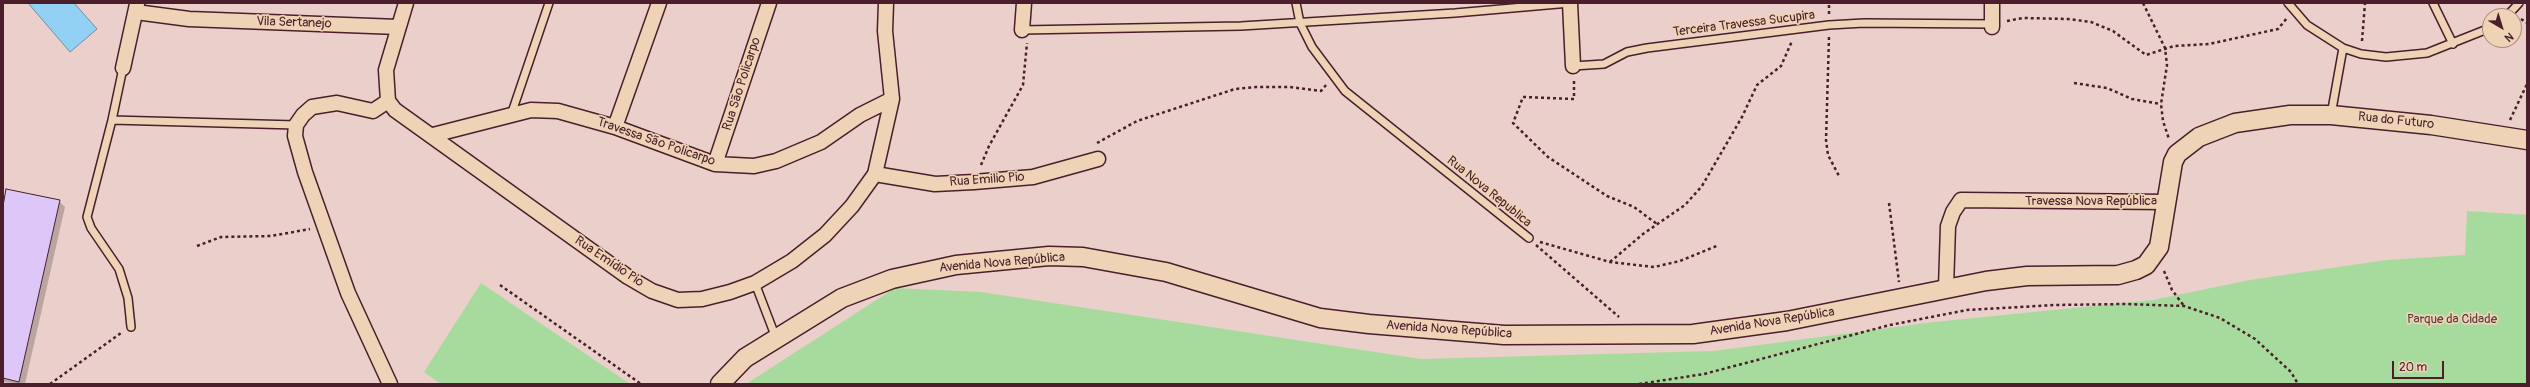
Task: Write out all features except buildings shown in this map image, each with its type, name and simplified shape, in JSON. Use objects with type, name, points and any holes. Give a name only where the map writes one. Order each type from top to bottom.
[{"type":"street","points":[[390,384],[348,293],[324,227],[295,136],[296,125],[303,114],[312,107],[337,103],[373,111],[388,101],[386,70],[406,3]]},
{"type":"street","points":[[615,127],[659,3]]},
{"type":"street","name":"Rua São Policarpo","points":[[715,164],[769,3]]},
{"type":"street","points":[[875,174],[892,99],[885,31],[886,3]]},
{"type":"street","points":[[1024,3],[1025,30]]},
{"type":"street","points":[[1570,3],[1574,66]]},
{"type":"street","points":[[1992,3],[1992,26]]},
{"type":"street","points":[[123,68],[137,8]]},
{"type":"street","name":"Vila Sertanejo","points":[[137,8],[189,19],[398,27]]},
{"type":"street","name":"Travessa São Policarpo","points":[[433,135],[531,110],[558,110],[615,127],[715,164],[754,166],[776,161],[822,142],[860,115],[892,99]]},
{"type":"street","name":"Rua Emídio Pio","points":[[388,101],[404,118],[433,135],[628,277],[652,291],[678,300],[702,299],[730,292],[755,283],[792,261],[824,235],[852,206],[875,174]]},
{"type":"street","name":"Rua do Futuro","points":[[2177,154],[2199,137],[2214,130],[2235,123],[2290,115],[2331,115],[2431,125],[2527,140]]},
{"type":"street","name":"Travessa Nova República","points":[[1946,288],[1948,226],[1953,212],[1961,200],[2167,202],[2173,162],[2177,154]]},
{"type":"street","name":"Rua Emilio Pio","points":[[875,174],[935,184],[974,182],[1033,177],[1098,159]]},
{"type":"street","name":"Avenida Nova República","points":[[720,384],[745,358],[842,298],[892,279],[956,265],[1049,256],[1083,257],[1166,272],[1320,318],[1504,335],[1694,334],[1740,328],[1900,299],[1946,288],[2012,278],[2118,275],[2146,264],[2159,247],[2167,202]]},
{"type":"lane","points":[[511,115],[549,3]]},
{"type":"lane","name":"Rua Nova Republica","points":[[1296,3],[1300,23],[1312,47],[1334,78],[1361,105],[1528,238]]},
{"type":"lane","points":[[1025,30],[1188,28],[1300,23],[1570,3]]},
{"type":"lane","points":[[2288,3],[2307,24],[2343,48],[2361,54],[2386,57],[2405,57],[2427,53],[2482,31]]},
{"type":"lane","points":[[2433,3],[2453,44]]},
{"type":"lane","name":"Terceira Travessa Sucupira","points":[[1574,66],[1604,64],[1627,52],[1646,48],[1829,25],[1872,23],[1992,26]]},
{"type":"lane","points":[[2331,115],[2343,48]]},
{"type":"lane","points":[[123,68],[112,120],[87,217],[91,228],[119,269],[128,298],[131,327]]},
{"type":"lane","points":[[112,120],[296,125]]},
{"type":"lane","points":[[755,283],[776,338]]},
{"type":"path","points":[[2143,3],[2165,48],[2167,65],[2161,104],[2166,134],[2177,154]]},
{"type":"path","points":[[2361,54],[2365,3]]},
{"type":"path","points":[[1992,26],[2023,18],[2068,19],[2091,22],[2113,31],[2146,55],[2165,48],[2209,44],[2278,29],[2293,9]]},
{"type":"path","points":[[1829,25],[1826,140],[1828,155],[1839,176]]},
{"type":"path","points":[[1610,262],[1658,224],[1685,205],[1702,186],[1742,117],[1757,85],[1781,66],[1796,29]]},
{"type":"path","points":[[974,182],[989,146],[1024,85],[1025,30]]},
{"type":"path","points":[[1574,66],[1574,99],[1523,97],[1514,123],[1548,157],[1607,196],[1634,206],[1658,224]]},
{"type":"path","points":[[1093,144],[1137,121],[1197,100],[1235,89],[1256,87],[1290,87],[1321,91],[1334,78]]},
{"type":"path","points":[[2074,83],[2107,88],[2132,99],[2161,104]]},
{"type":"path","points":[[2506,136],[2511,117],[2527,84]]},
{"type":"path","points":[[1889,203],[1897,259],[1900,299]]},
{"type":"path","points":[[197,246],[221,237],[271,236],[324,227]]},
{"type":"path","points":[[1528,238],[1639,335]]},
{"type":"path","name":"Rua Nova Republica","points":[[1528,238],[1610,262],[1654,267],[1680,261],[1719,245]]},
{"type":"path","points":[[2159,247],[2165,274],[2172,290],[2184,306]]},
{"type":"path","points":[[500,285],[640,384]]},
{"type":"path","points":[[1639,384],[1704,374],[1890,325],[1967,310],[2055,305],[2184,306],[2220,318],[2255,338],[2291,372],[2298,384]]},
{"type":"path","points":[[50,384],[131,327]]},
{"type":"green space","name":"Parque da Cidade","points":[[2467,211],[2527,215],[2527,384],[746,384],[895,288],[981,292],[1421,359],[1714,351],[1934,322],[2153,300],[2250,280],[2386,260],[2465,255]]},
{"type":"green space","points":[[481,283],[630,384],[441,384],[424,372]]},
{"type":"water","points":[[28,3],[74,3],[97,29],[70,52]]}]
